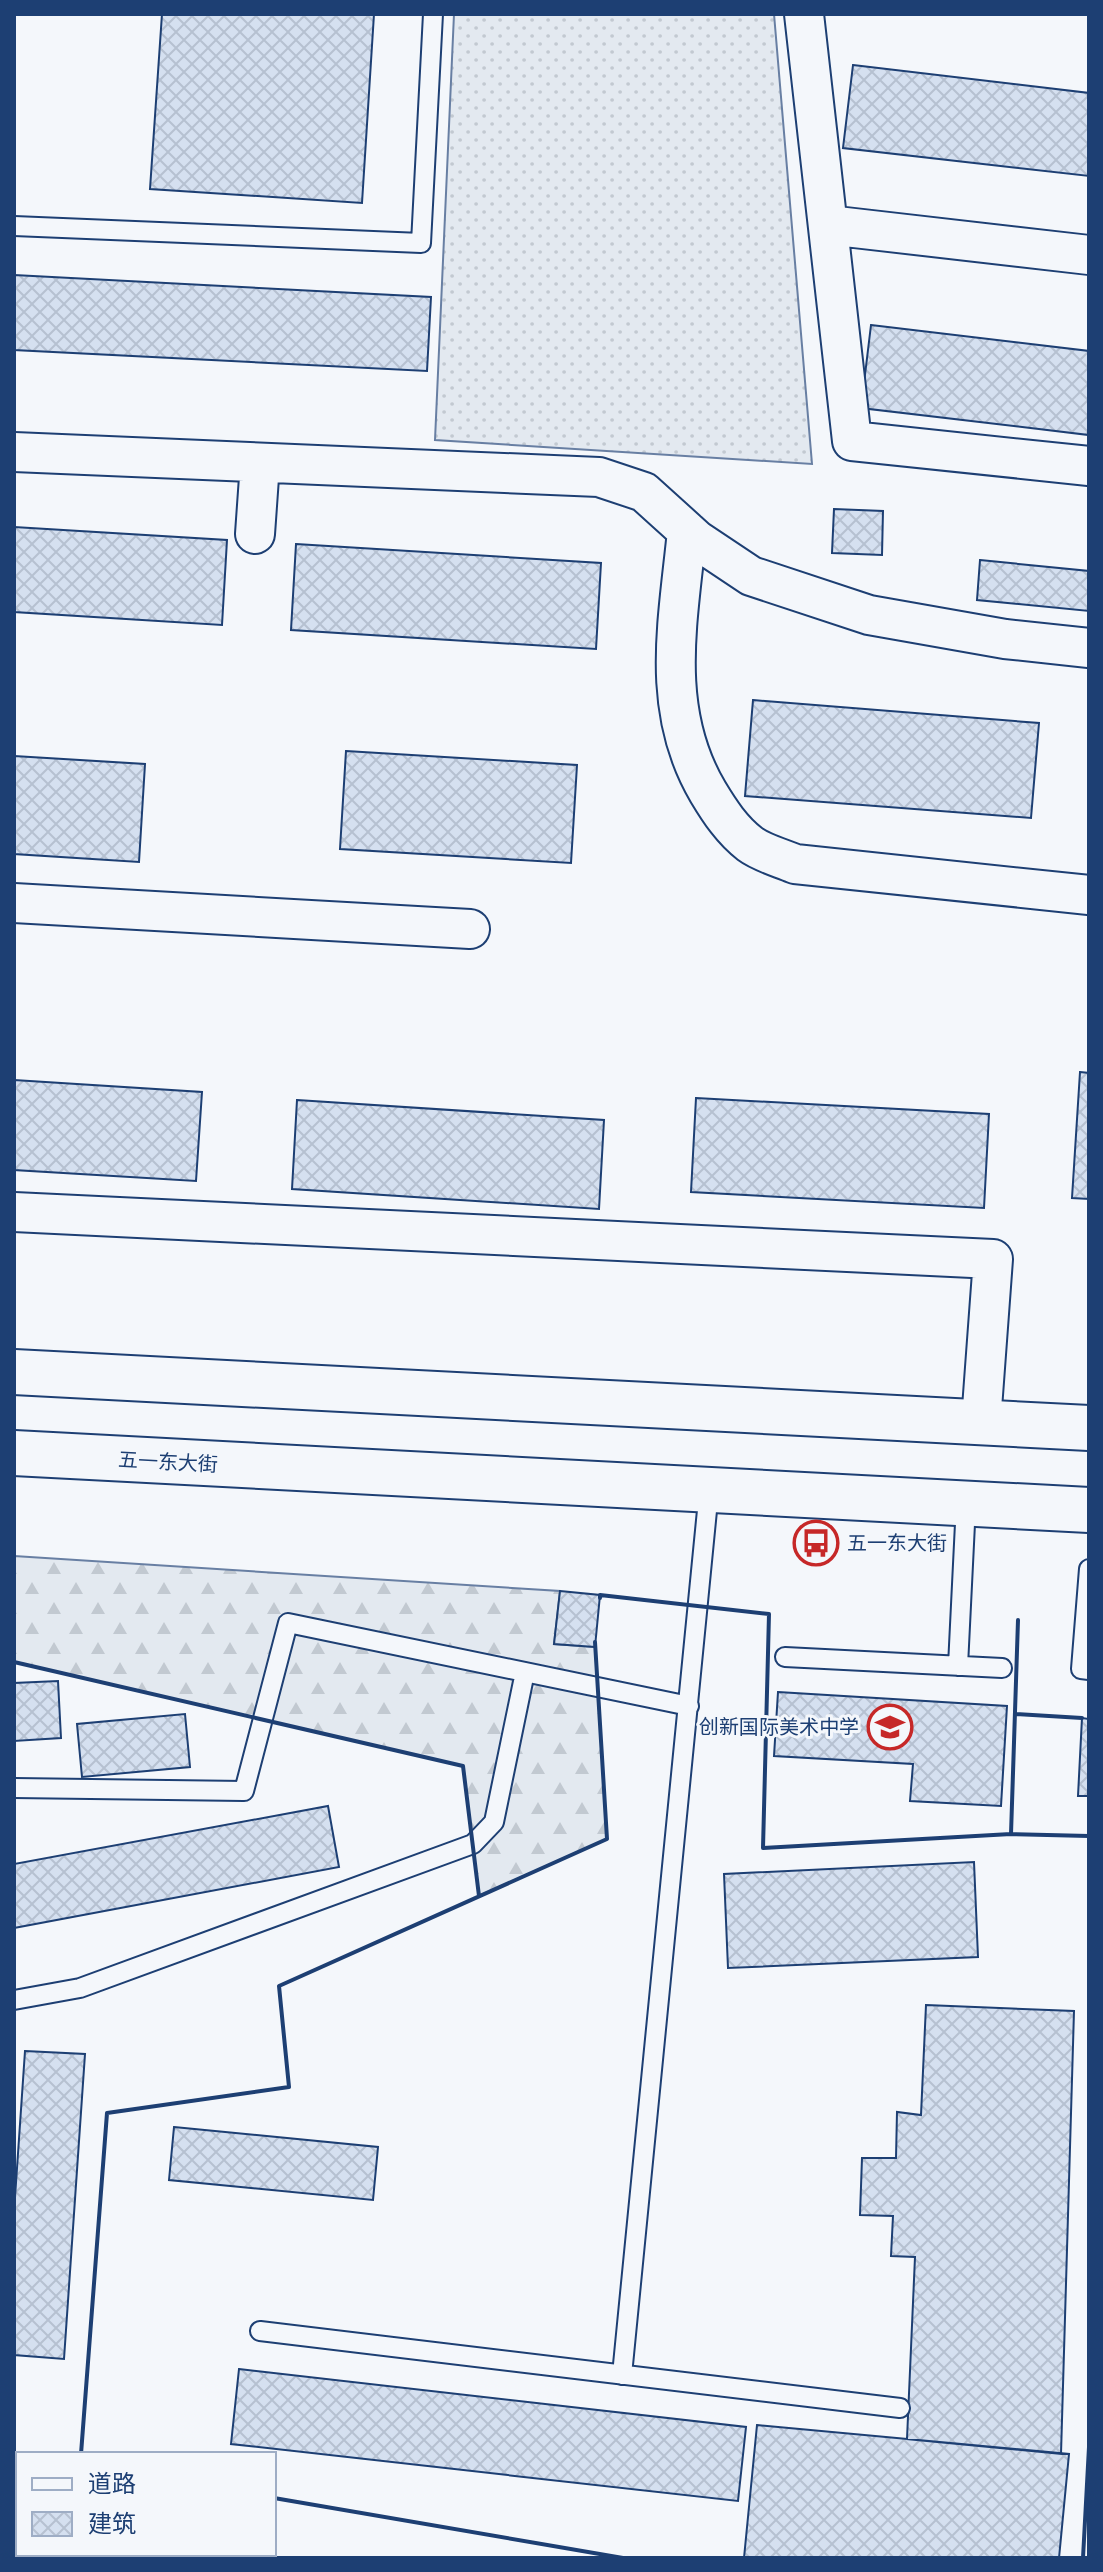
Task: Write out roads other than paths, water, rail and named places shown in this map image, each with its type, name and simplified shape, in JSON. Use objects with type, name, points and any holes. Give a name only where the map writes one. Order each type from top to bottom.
[{"type":"main road","points":[[14,1372],[1089,1428]]},
{"type":"main road","name":"五一东大街","points":[[14,1453],[1089,1510]]},
{"type":"street","points":[[804,14],[852,441],[1089,466]]},
{"type":"street","points":[[828,225],[1089,255]]},
{"type":"street","points":[[14,452],[599,477],[644,492],[697,540],[751,576],[869,615],[1005,639],[1089,648]]},
{"type":"street","points":[[255,534],[260,463]]},
{"type":"street","points":[[687,531],[674,682],[680,726],[695,771],[722,816],[752,846],[795,864],[1089,895]]},
{"type":"street","points":[[14,903],[470,929]]},
{"type":"street","points":[[14,1212],[993,1259],[981,1422]]},
{"type":"lane","points":[[14,226],[421,243],[433,14]]},
{"type":"lane","points":[[622,2375],[709,1490]]},
{"type":"lane","points":[[958,1666],[966,1503]]},
{"type":"lane","points":[[1089,1569],[1081,1669],[1089,1670]]},
{"type":"lane","points":[[14,1788],[244,1791],[288,1623],[689,1706]]},
{"type":"lane","points":[[785,1657],[1002,1668]]},
{"type":"lane","points":[[14,2000],[80,1988],[473,1844],[494,1822],[525,1672]]},
{"type":"lane","points":[[260,2331],[900,2408]]},
{"type":"place","name":"五一东大街","points":[[816,1543]]},
{"type":"place","name":"创新国际美术中学","points":[[890,1727]]}]
